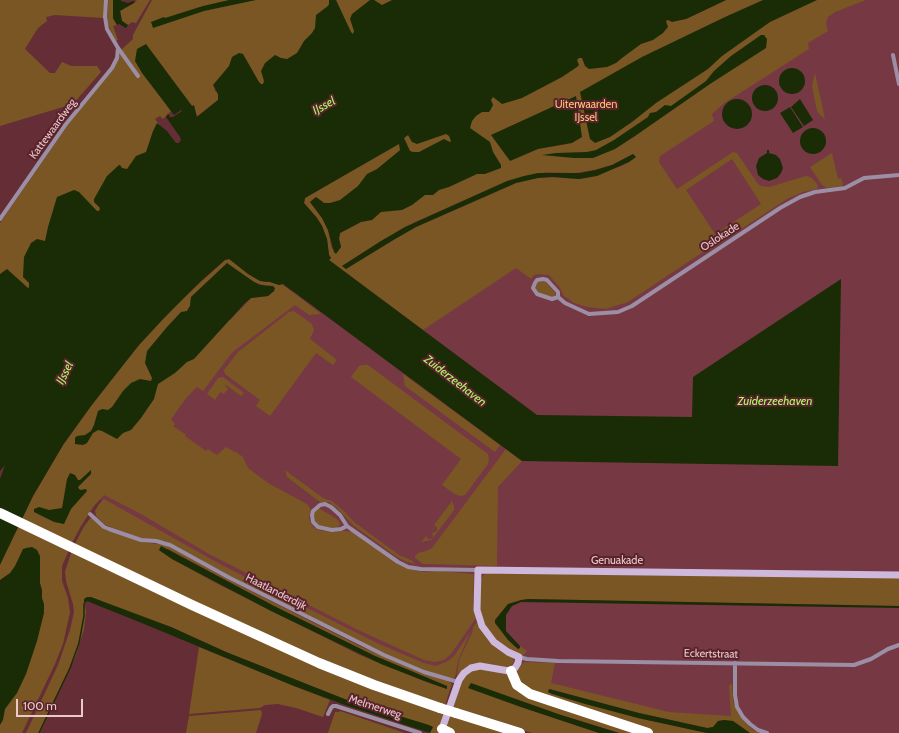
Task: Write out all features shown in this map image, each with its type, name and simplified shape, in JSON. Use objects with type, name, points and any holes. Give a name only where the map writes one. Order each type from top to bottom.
[{"type":"highway","points":[[0,513],[192,605],[319,663],[374,685],[440,708],[520,733]]},
{"type":"highway","points":[[511,671],[516,684],[530,694],[648,733]]},
{"type":"street","points":[[106,0],[106,26],[118,48],[138,76]]},
{"type":"street","name":"Kattewaardweg","points":[[0,219],[66,124],[112,68],[117,58],[118,48]]},
{"type":"street","points":[[893,55],[899,84]]},
{"type":"street","name":"Oslokade","points":[[558,297],[552,300],[537,294],[533,288],[537,280],[547,280],[558,292],[558,297],[565,303],[589,314],[618,312],[632,306],[780,208],[800,197],[815,192],[845,188],[864,178],[899,175]]},
{"type":"street","name":"Genuakade","points":[[347,526],[338,530],[322,529],[313,522],[312,512],[322,504],[327,505],[340,515],[347,526],[398,562],[408,567],[421,569],[899,575]]},
{"type":"street","name":"Haatlanderdijk","points":[[90,514],[109,529],[141,540],[156,541],[170,545],[230,578],[377,652],[413,668],[458,682]]},
{"type":"street","points":[[444,732],[458,682],[464,673],[474,667],[483,666],[504,671],[511,671],[516,666],[519,657],[508,652],[494,642],[482,626],[477,610],[478,570]]},
{"type":"street","name":"Eckertstraat","points":[[519,657],[542,660],[854,665],[871,659],[899,645]]},
{"type":"street","points":[[735,664],[735,695],[737,707],[743,717],[750,724],[758,730],[767,733]]},
{"type":"street","name":"Melmerweg","points":[[328,714],[330,708],[336,706],[420,733]]},
{"type":"shaded area","points":[[852,0],[899,0],[899,733],[719,733],[478,688],[451,673],[417,665],[260,589],[95,497],[252,315],[393,232]]},
{"type":"green space","points":[[0,0],[105,0],[104,18],[55,15],[46,17],[47,21],[38,28],[25,49],[50,73],[55,73],[62,62],[71,66],[97,66],[101,72],[73,104],[0,126]]},
{"type":"green space","points":[[108,0],[113,0],[113,18],[117,25],[113,26],[118,40],[116,41],[107,21]]},
{"type":"green space","points":[[137,0],[150,0],[136,23],[132,22],[128,25],[122,21],[120,10]]},
{"type":"green space","points":[[152,0],[423,0],[264,85],[214,89],[218,94],[218,100],[196,117],[192,106],[146,46],[167,106],[171,111],[163,119],[160,116],[155,119],[176,146],[30,285],[0,327],[0,223],[72,119],[119,55],[121,55],[121,50],[133,39],[133,35]]},
{"type":"green space","name":"Uiterwaarden IJssel","points":[[726,0],[866,0],[835,12],[828,17],[826,23],[828,31],[808,43],[809,49],[723,104],[712,114],[714,121],[660,156],[659,162],[677,189],[733,152],[737,153],[758,184],[761,186],[769,187],[806,176],[815,181],[818,186],[817,189],[803,192],[787,199],[708,251],[706,250],[628,302],[606,309],[587,307],[574,303],[564,296],[560,288],[549,275],[538,274],[534,275],[531,279],[516,268],[423,330],[329,260],[331,258],[329,255],[327,239],[322,226],[304,203],[305,198],[398,143],[406,136],[491,95],[668,19],[686,19]],"holes":[[[633,154],[636,157],[622,166],[587,178],[546,177],[516,183],[416,227],[346,269],[342,266],[381,241],[415,222],[490,189],[546,172],[572,173],[595,170],[612,165]],[[732,159],[761,204],[715,234],[686,190]],[[316,197],[324,203],[330,203],[359,223],[340,233],[339,239],[341,247],[332,249],[328,230],[322,218],[310,202]]]},
{"type":"green space","points":[[815,73],[825,119],[817,111],[812,86]]},
{"type":"green space","points":[[832,153],[838,179],[841,178],[843,184],[842,186],[827,188],[822,185],[810,167]]},
{"type":"green space","points":[[230,259],[253,277],[264,282],[279,285],[282,284],[321,314],[309,315],[295,305],[234,351],[203,391],[197,387],[187,397],[171,419],[175,424],[173,426],[206,451],[208,449],[217,455],[226,447],[243,457],[248,468],[268,483],[307,504],[311,510],[309,517],[310,522],[313,527],[318,530],[352,532],[399,565],[407,568],[424,572],[438,571],[474,574],[473,605],[476,618],[451,654],[444,660],[435,662],[424,660],[356,629],[209,554],[141,514],[104,495],[94,506],[81,526],[62,566],[62,581],[68,598],[70,612],[63,644],[55,664],[22,733],[0,733],[0,541],[13,537],[33,496],[63,445],[117,372],[139,345],[180,301],[225,260]],"holes":[[[227,264],[254,282],[266,286],[274,291],[268,296],[251,298],[230,320],[185,311],[187,311],[190,306],[191,297]]]},
{"type":"green space","points":[[539,281],[546,282],[555,293],[555,296],[552,297],[537,292],[535,287]]},
{"type":"green space","points":[[294,311],[312,324],[314,330],[310,339],[337,360],[333,365],[316,353],[270,416],[256,406],[260,400],[225,374],[224,370],[238,352],[289,312]]},
{"type":"green space","points":[[368,365],[488,454],[488,464],[465,495],[456,495],[442,485],[461,459],[351,377],[359,366]]},
{"type":"green space","points":[[403,374],[500,445],[495,452],[405,386]]},
{"type":"green space","points":[[223,377],[244,393],[241,396],[226,385],[225,386],[228,389],[224,394],[220,392],[215,400],[207,394],[218,378]]},
{"type":"green space","points":[[506,449],[522,461],[498,487],[497,566],[423,564],[415,558],[418,553],[432,548]]},
{"type":"green space","points":[[285,470],[323,498],[332,501],[354,522],[399,555],[416,564],[407,562],[397,557],[353,525],[337,508],[329,502],[320,502],[287,477]]},
{"type":"green space","points":[[104,499],[218,563],[379,644],[424,663],[436,666],[448,661],[454,656],[471,631],[458,660],[455,678],[453,679],[425,671],[385,654],[258,591],[165,541],[140,538],[105,525],[96,516],[95,511]]},
{"type":"green space","points":[[452,501],[454,510],[439,530],[431,540],[421,542],[426,536],[428,539],[431,539],[433,536],[432,533],[437,531],[437,527],[434,525]]},
{"type":"green space","points":[[320,507],[320,509],[337,519],[340,524],[339,526],[334,528],[319,526],[314,520],[313,516],[315,511]]},
{"type":"green space","points":[[91,517],[107,530],[143,542],[166,545],[237,584],[362,647],[450,682],[452,684],[445,705],[346,671],[231,619],[75,544],[83,528]],"holes":[[[168,549],[274,606],[375,656],[447,686],[447,689],[360,655],[218,584],[172,559],[159,550]]]},
{"type":"green space","points":[[72,550],[445,713],[439,733],[430,733],[432,727],[347,700],[296,680],[226,652],[171,627],[84,599],[86,612],[84,629],[76,655],[40,733],[26,733],[58,665],[70,630],[74,612],[65,572]]},
{"type":"green space","points":[[486,573],[899,578],[899,606],[528,599],[508,604],[495,620],[514,646],[518,649],[520,646],[527,651],[523,656],[501,645],[486,627],[480,609],[481,579]]},
{"type":"green space","points":[[476,623],[478,623],[512,657],[514,661],[506,668],[483,663],[471,665],[465,668],[457,676],[459,660]]},
{"type":"green space","points":[[199,647],[330,700],[323,717],[278,704],[265,705],[260,708],[189,714]]},
{"type":"green space","points":[[525,662],[555,663],[551,683],[669,712],[731,716],[729,685],[732,684],[733,701],[737,711],[746,724],[759,733],[750,733],[733,721],[718,721],[713,727],[708,728],[639,713],[550,689],[548,690],[638,718],[707,733],[654,733],[521,687],[516,672]]},
{"type":"green space","points":[[482,668],[509,675],[513,684],[646,733],[619,733],[561,715],[518,706],[599,733],[532,733],[451,708],[460,682],[467,672]]},
{"type":"green space","points":[[261,710],[262,714],[256,733],[186,733],[189,716]]},
{"type":"green space","points":[[340,711],[405,733],[328,733],[335,712]]},
{"type":"green space","points":[[449,714],[511,733],[448,733],[447,723]]},
{"type":"water","points":[[113,0],[121,0],[128,3],[133,1],[135,2],[120,11],[122,21],[128,25],[126,28],[119,24],[117,25],[113,18]]},
{"type":"water","points":[[229,0],[256,0],[204,11],[153,28],[151,22],[203,6]]},
{"type":"water","points":[[329,0],[336,0],[353,34],[354,31],[350,19],[352,14],[370,0],[374,0],[382,5],[392,0],[726,0],[686,19],[672,22],[668,20],[666,21],[668,27],[663,33],[653,40],[641,44],[616,63],[607,67],[589,69],[585,66],[582,58],[579,58],[577,60],[579,65],[577,67],[562,77],[522,98],[502,104],[493,97],[491,100],[493,105],[489,112],[482,112],[476,116],[472,121],[470,128],[490,142],[501,168],[485,174],[477,174],[439,190],[433,195],[425,195],[412,205],[402,210],[381,212],[372,220],[361,222],[340,233],[339,239],[341,247],[336,254],[334,252],[328,230],[322,218],[310,202],[316,197],[324,203],[340,200],[358,186],[367,174],[377,169],[399,151],[399,144],[305,198],[304,203],[322,226],[327,239],[329,255],[331,258],[329,260],[537,415],[692,417],[693,377],[841,279],[838,466],[522,461],[283,284],[279,285],[260,281],[248,274],[229,259],[225,260],[201,281],[163,319],[139,345],[91,406],[63,445],[33,496],[0,565],[0,479],[5,465],[0,471],[0,274],[7,269],[29,288],[29,283],[23,277],[24,257],[31,243],[37,239],[45,241],[57,197],[74,190],[79,192],[97,211],[99,211],[100,208],[94,202],[94,199],[107,176],[119,165],[122,168],[127,169],[136,156],[146,152],[157,123],[167,131],[176,143],[179,143],[181,140],[166,117],[168,114],[170,117],[173,117],[182,111],[181,110],[174,115],[142,73],[135,61],[137,49],[146,44],[192,106],[194,105],[197,117],[218,100],[218,94],[213,85],[229,66],[232,57],[239,53],[243,54],[259,82],[263,84],[264,81],[261,71],[265,63],[275,55],[287,59],[297,53],[304,41],[315,28],[316,15],[329,4]],"holes":[[[446,134],[449,136],[450,142],[444,139],[419,152],[410,151],[404,138],[408,135],[412,142],[417,144]]]},
{"type":"water","points":[[763,0],[817,0],[770,22],[722,56],[708,69],[656,103],[610,137],[595,143],[590,139],[580,92],[642,57]]},
{"type":"water","points":[[761,35],[764,35],[767,39],[766,48],[710,84],[615,149],[593,158],[542,155],[596,150],[614,140],[648,117],[650,113],[656,112],[665,105],[671,106],[706,81],[714,71],[731,56]]},
{"type":"water","points":[[792,68],[802,71],[805,81],[802,91],[792,94],[782,91],[779,81],[782,71]]},
{"type":"water","points":[[765,85],[774,89],[778,98],[774,107],[765,111],[756,107],[752,98],[756,89]]},
{"type":"water","points":[[576,96],[582,137],[572,143],[538,149],[510,161],[491,135]]},
{"type":"water","points":[[737,99],[748,103],[752,114],[748,125],[737,129],[726,125],[722,114],[726,103]]},
{"type":"water","points":[[800,99],[813,120],[804,126],[791,107]]},
{"type":"water","points":[[790,107],[803,127],[793,133],[780,113]]},
{"type":"water","points":[[813,128],[822,132],[826,141],[822,150],[813,154],[804,150],[800,141],[804,132]]},
{"type":"water","points":[[767,150],[769,150],[769,153],[776,155],[780,159],[783,168],[777,178],[769,181],[758,175],[756,166],[759,158],[767,153]]},
{"type":"water","points":[[633,154],[636,157],[629,162],[597,176],[579,179],[553,177],[538,178],[516,183],[416,227],[346,269],[342,266],[405,227],[507,181],[538,173],[580,173],[595,170],[612,165]]},
{"type":"water","points":[[227,263],[260,285],[273,286],[275,288],[274,291],[268,296],[251,298],[194,359],[187,362],[175,373],[158,384],[154,399],[131,430],[123,433],[117,439],[98,430],[93,433],[87,443],[83,445],[75,444],[75,438],[77,436],[85,435],[91,431],[98,411],[102,409],[108,410],[112,407],[123,391],[131,383],[140,379],[151,381],[152,378],[145,363],[147,351],[181,312],[187,311],[190,306],[191,297]]},
{"type":"water","points":[[91,470],[91,474],[78,487],[81,490],[86,489],[87,491],[71,509],[64,524],[54,522],[34,512],[34,509],[39,507],[49,510],[62,508],[67,479],[70,473],[75,475],[78,480],[80,480]]},
{"type":"water","points":[[161,546],[274,606],[375,656],[447,686],[447,689],[381,664],[271,611],[172,559],[159,550]]},
{"type":"water","points":[[32,547],[37,550],[40,556],[40,583],[44,613],[37,641],[26,674],[17,693],[5,709],[3,720],[0,725],[0,580],[10,573],[23,549]]},
{"type":"water","points":[[91,597],[171,627],[226,652],[347,700],[433,727],[430,733],[345,705],[294,686],[87,601],[84,604],[84,599]]},
{"type":"water","points":[[528,599],[899,606],[899,608],[521,602],[512,606],[506,615],[506,631],[520,646],[518,649],[508,640],[495,623],[495,620],[508,604]]},
{"type":"water","points":[[471,683],[561,715],[619,733],[599,733],[518,706],[468,688]]},
{"type":"water","points":[[549,689],[639,713],[707,728],[713,727],[718,721],[733,721],[750,733],[707,733],[638,718],[552,694],[548,692]]},
{"type":"waterway","points":[[39,733],[70,668],[79,643],[84,616],[84,604]]},
{"type":"water label","name":"IJssel","points":[[324,106]]},
{"type":"water label","name":"IJssel","points":[[65,373]]},
{"type":"water label","name":"Zuiderzeehaven","points":[[455,381]]},
{"type":"water label","name":"Zuiderzeehaven","points":[[775,401]]}]
